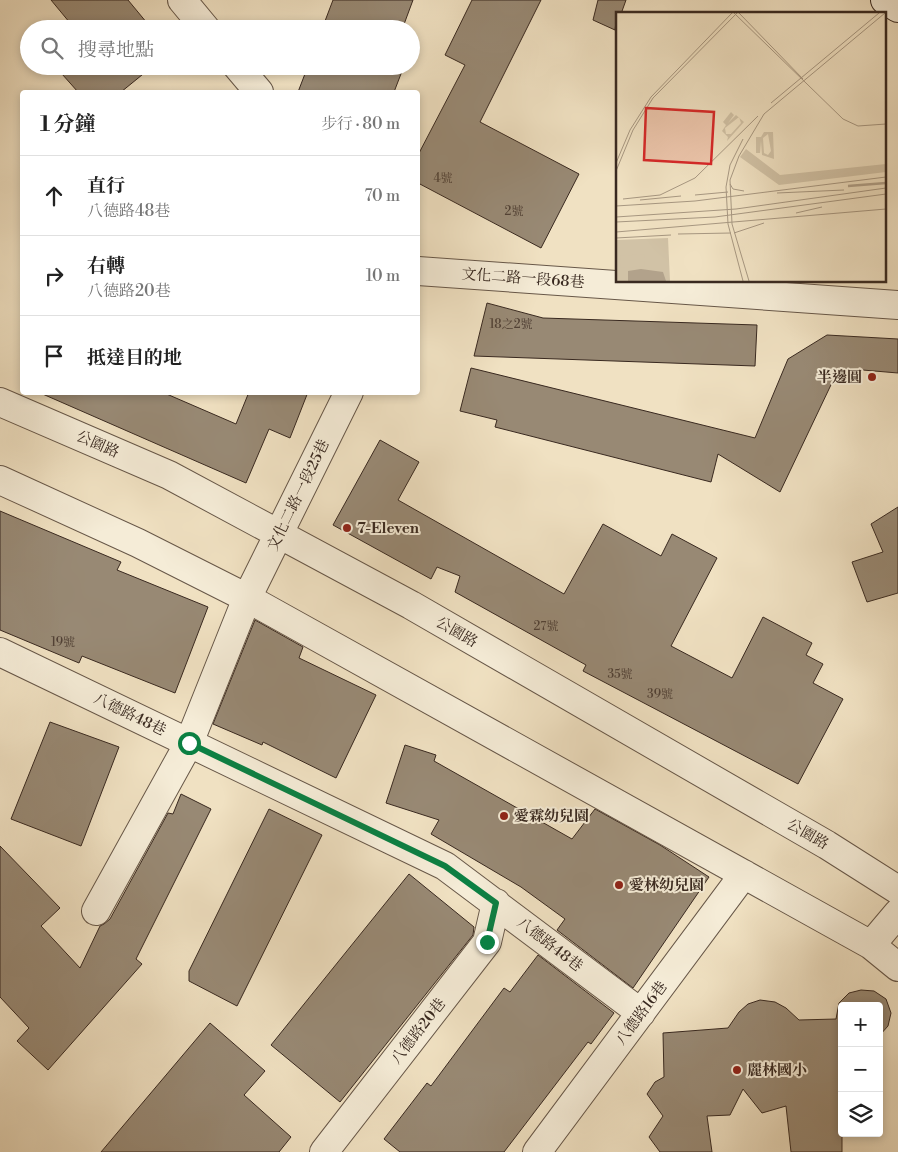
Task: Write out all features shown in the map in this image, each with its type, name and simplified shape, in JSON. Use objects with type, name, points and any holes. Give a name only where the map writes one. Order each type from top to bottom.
[{"type":"street","points":[[182,0],[199,20]]},
{"type":"street","points":[[885,0],[898,8]]},
{"type":"street","points":[[245,75],[257,90]]},
{"type":"street","name":"文化二路一段68巷","points":[[420,271],[898,305]]},
{"type":"street","name":"文化二路一段25巷","points":[[96,911],[189,743],[247,598],[347,395]]},
{"type":"street","name":"公園路","points":[[0,402],[169,475],[410,605],[827,845],[898,890]]},
{"type":"street","points":[[0,480],[138,542],[247,598],[870,945],[898,967]]},
{"type":"street","name":"八德路48巷","points":[[0,652],[445,866],[641,1013]]},
{"type":"street","name":"八德路16巷","points":[[537,1152],[744,874]]},
{"type":"street","name":"八德路20巷","points":[[324,1152],[487,942],[496,903]]},
{"type":"street","points":[[870,945],[898,913]]},
{"type":"building","points":[[51,0],[128,0],[145,20],[68,20]]},
{"type":"building","points":[[333,0],[413,0],[406,20],[325,20]]},
{"type":"building","points":[[472,0],[541,0],[480,122],[579,174],[541,248],[420,184],[420,151],[465,65],[445,55]]},
{"type":"building","points":[[598,0],[626,0],[622,12],[616,12],[615,30],[593,20]]},
{"type":"building","points":[[63,75],[142,75],[123,90],[76,90]]},
{"type":"building","points":[[305,75],[401,75],[395,90],[299,90]]},
{"type":"building","points":[[487,303],[543,318],[757,325],[755,366],[474,356]]},
{"type":"building","points":[[827,335],[898,339],[898,373],[839,368],[780,492],[718,454],[711,482],[495,427],[497,420],[460,411],[471,368],[755,438],[788,359]]},
{"type":"building","points":[[45,395],[169,395],[236,424],[248,395],[307,395],[290,438],[269,429],[246,483]]},
{"type":"building","points":[[380,440],[419,462],[398,500],[564,594],[603,524],[661,556],[672,534],[717,558],[671,646],[732,678],[763,617],[812,643],[806,655],[823,664],[813,683],[843,699],[798,784],[583,671],[586,665],[455,592],[460,576],[437,567],[431,579],[333,525]]},
{"type":"building","points":[[898,507],[898,593],[867,602],[852,562],[883,552],[871,524]]},
{"type":"building","points":[[0,511],[121,562],[117,570],[208,607],[175,693],[82,656],[79,663],[0,630]]},
{"type":"building","points":[[255,620],[303,647],[299,658],[376,695],[336,778],[263,742],[262,745],[213,724]]},
{"type":"building","points":[[50,722],[119,747],[81,846],[11,819]]},
{"type":"building","points":[[405,745],[436,755],[434,761],[572,839],[595,809],[660,845],[709,877],[633,988],[557,930],[565,919],[521,887],[431,834],[439,820],[386,803]]},
{"type":"building","points":[[181,794],[211,809],[136,959],[142,964],[48,1070],[17,1041],[29,1028],[0,997],[0,846],[60,908],[41,926],[80,968],[100,926],[110,919],[168,813],[173,814]]},
{"type":"building","points":[[269,809],[322,835],[237,1006],[189,981],[189,971]]},
{"type":"building","points":[[409,874],[474,927],[473,935],[340,1102],[271,1045]]},
{"type":"building","points":[[538,955],[614,1013],[591,1044],[588,1042],[504,1152],[400,1152],[384,1139],[427,1083],[431,1086],[504,988],[510,992]]},
{"type":"building","points":[[861,990],[874,991],[886,999],[891,1013],[888,1026],[883,1032],[883,1002],[840,1002],[849,993]]},
{"type":"building","points":[[760,1000],[775,1002],[786,1008],[799,1020],[836,1019],[838,1008],[838,1137],[842,1137],[842,1152],[791,1152],[786,1106],[762,1113],[743,1089],[730,1115],[707,1116],[712,1152],[660,1152],[649,1137],[663,1116],[647,1094],[655,1082],[664,1077],[663,1033],[728,1028],[739,1012],[748,1004]]},
{"type":"building","points":[[210,1023],[265,1071],[244,1095],[291,1137],[279,1152],[101,1152]]},
{"type":"place","name":"半邊圓","points":[[872,377]]},
{"type":"place","name":"7-Eleven","points":[[347,528]]},
{"type":"place","name":"愛霖幼兒園","points":[[504,816]]},
{"type":"place","name":"愛林幼兒園","points":[[619,885]]},
{"type":"place","name":"麗林國小","points":[[737,1070]]},
{"type":"route","points":[[189,743],[445,866],[496,903],[487,942]]}]
